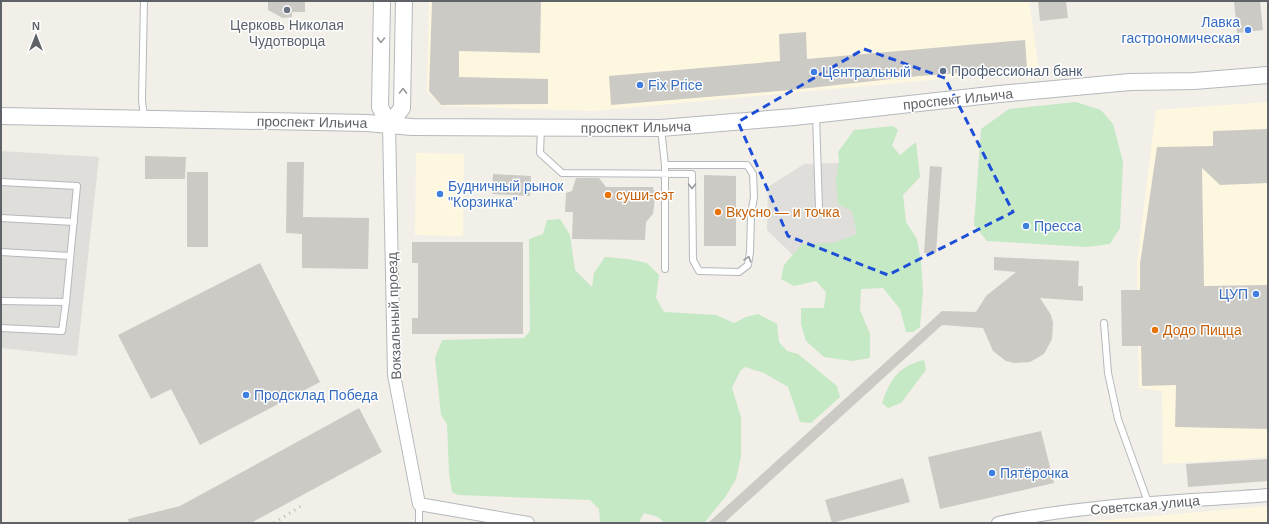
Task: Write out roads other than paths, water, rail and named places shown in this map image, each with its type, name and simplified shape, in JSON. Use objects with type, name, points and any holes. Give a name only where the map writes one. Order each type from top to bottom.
[{"type":"street","points":[[382,1],[380,108],[389,125],[402,108],[404,1]]},
{"type":"street","name":"проспект Ильича","points":[[1,116],[541,128],[661,128],[816,115],[1015,92],[1130,82],[1194,82],[1268,75]]},
{"type":"street","name":"Вокзальный проезд","points":[[389,125],[394,375],[419,504]]},
{"type":"street","name":"Советская улица","points":[[998,523],[1023,518],[1268,495]]},
{"type":"street","points":[[419,504],[528,523]]},
{"type":"lane","points":[[144,1],[142,100],[144,119]]},
{"type":"lane","points":[[816,115],[819,209]]},
{"type":"lane","points":[[541,128],[540,153],[562,173],[692,174],[693,260],[699,271],[739,272],[748,264],[750,252],[751,214],[754,196],[753,174],[747,165],[665,164]]},
{"type":"lane","points":[[661,128],[665,164],[664,269]]},
{"type":"lane","points":[[1,182],[77,186],[62,331],[1,328]]},
{"type":"lane","points":[[1,218],[74,222]]},
{"type":"lane","points":[[1,252],[70,256]]},
{"type":"lane","points":[[1,301],[66,302]]},
{"type":"lane","points":[[1104,323],[1108,373],[1118,419],[1149,505]]},
{"type":"lane","points":[[419,504],[419,523]]},
{"type":"railway","points":[[274,523],[301,506]]},
{"type":"place","name":"Церковь Николая Чудотворца","points":[[287,10]]},
{"type":"place","name":"Лавка гастрономическая","points":[[1248,30]]},
{"type":"place","name":"Профессионал банк","points":[[943,71]]},
{"type":"place","name":"Центральный","points":[[814,72]]},
{"type":"place","name":"Fix Price","points":[[640,85]]},
{"type":"place","name":"Будничный рынок \"Корзинка\"","points":[[440,194]]},
{"type":"place","name":"суши-сэт","points":[[608,195]]},
{"type":"place","name":"Вкусно — и точка","points":[[718,212]]},
{"type":"place","name":"Пресса","points":[[1026,226]]},
{"type":"place","name":"ЦУП","points":[[1256,294]]},
{"type":"place","name":"Додо Пицца","points":[[1155,330]]},
{"type":"place","name":"Продсклад Победа","points":[[246,395]]},
{"type":"place","name":"Пятёрочка","points":[[992,473]]}]
